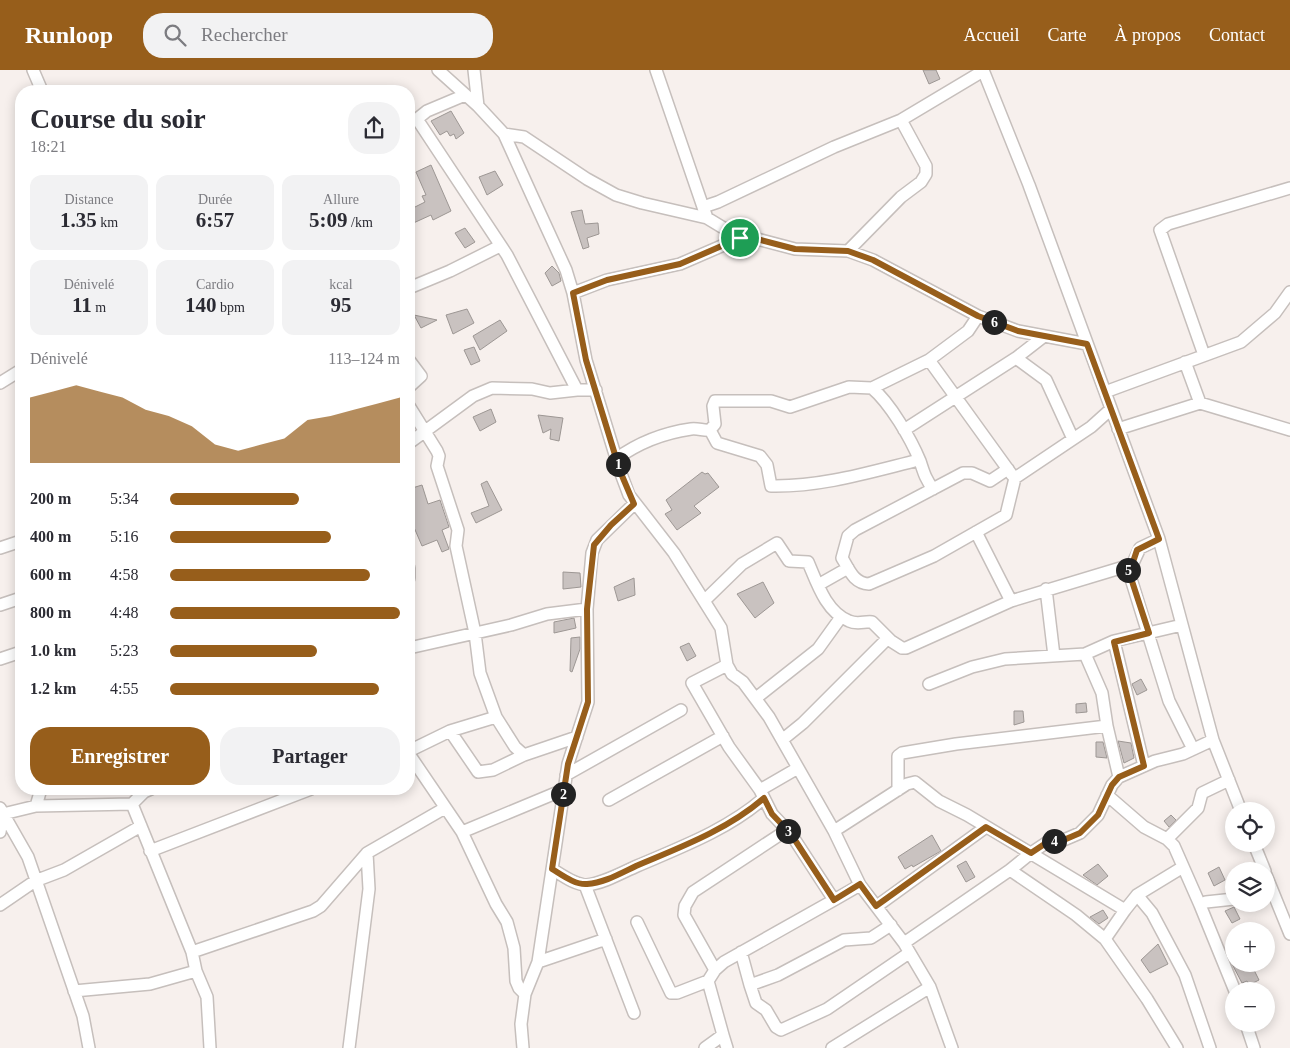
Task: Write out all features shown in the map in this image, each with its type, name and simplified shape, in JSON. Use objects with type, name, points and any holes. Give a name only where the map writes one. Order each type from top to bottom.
[{"type":"street","points":[[33,70],[39,85]]},
{"type":"street","points":[[438,70],[478,106],[504,134],[566,270],[573,293],[586,360],[616,459],[634,504],[674,553],[721,628],[727,665],[732,674],[743,682],[756,698],[834,831],[860,884],[906,948],[930,987],[952,1048]]},
{"type":"street","points":[[474,70],[478,106]]},
{"type":"street","points":[[656,70],[705,212]]},
{"type":"street","points":[[705,212],[725,199],[834,147],[901,120],[983,70],[1029,185],[1159,539],[1213,740],[1238,802]]},
{"type":"street","points":[[415,120],[427,111],[465,95]]},
{"type":"street","points":[[848,251],[901,197],[921,182],[926,174],[926,166],[901,120]]},
{"type":"street","points":[[415,125],[500,246],[577,390]]},
{"type":"street","points":[[504,134],[524,137],[587,179],[616,195],[705,212],[740,238]]},
{"type":"street","points":[[1204,355],[1160,230],[1168,224],[1290,188]]},
{"type":"street","points":[[573,293],[607,280],[680,264],[740,238],[757,239],[795,249],[848,251],[873,260],[978,316],[1018,331],[1087,344]]},
{"type":"street","points":[[415,286],[450,271],[500,246]]},
{"type":"street","points":[[1105,392],[1241,342],[1274,313],[1290,292]]},
{"type":"street","points":[[710,430],[715,424],[713,406],[715,401],[771,401],[790,407],[849,386],[872,388],[929,360],[968,331],[978,316]]},
{"type":"street","points":[[904,430],[1016,358],[1042,337]]},
{"type":"street","points":[[1016,358],[1046,380],[1073,439]]},
{"type":"street","points":[[929,360],[1012,474],[1006,515],[934,556],[869,584],[864,584],[852,576],[842,558],[848,536],[967,472],[990,481],[1012,474],[1073,439],[1111,409]]},
{"type":"street","points":[[1185,362],[1200,403]]},
{"type":"street","points":[[415,369],[420,376],[415,381]]},
{"type":"street","points":[[0,382],[15,373]]},
{"type":"street","points":[[415,439],[473,396],[498,386],[532,388],[550,393],[596,390]]},
{"type":"street","points":[[872,388],[880,395],[904,430],[919,460],[924,476],[933,489]]},
{"type":"street","points":[[1118,429],[1200,403],[1290,430]]},
{"type":"street","points":[[415,415],[438,451],[437,466],[458,530],[456,546],[475,633],[480,673],[496,718],[515,747],[524,755]]},
{"type":"street","points":[[616,459],[638,444],[654,438],[693,429],[710,430]]},
{"type":"street","points":[[710,430],[716,443],[760,456],[768,465],[768,481],[771,486],[792,487],[830,482],[919,460]]},
{"type":"street","points":[[523,1048],[521,1024],[525,994],[538,962],[563,790],[588,702],[587,609],[594,545],[611,525],[634,504]]},
{"type":"street","points":[[976,532],[1011,600]]},
{"type":"street","points":[[704,601],[742,564],[775,543],[779,545],[789,560],[808,562],[826,600],[841,617],[851,622],[872,622],[888,638],[902,648],[906,648],[1011,600],[1127,566],[1133,562],[1137,550],[1159,539]]},
{"type":"street","points":[[0,548],[15,544]]},
{"type":"street","points":[[1127,566],[1169,701],[1193,749]]},
{"type":"street","points":[[818,585],[848,568]]},
{"type":"street","points":[[1046,589],[1054,656]]},
{"type":"street","points":[[0,605],[15,600]]},
{"type":"street","points":[[415,647],[547,614],[587,609]]},
{"type":"street","points":[[756,698],[818,648],[841,617]]},
{"type":"street","points":[[929,684],[972,667],[1005,659],[1086,654],[1114,642],[1182,625]]},
{"type":"street","points":[[782,740],[803,723],[888,638]]},
{"type":"street","points":[[1114,642],[1144,766]]},
{"type":"street","points":[[0,659],[15,654]]},
{"type":"street","points":[[1086,654],[1102,693],[1106,726],[1119,777]]},
{"type":"street","points":[[727,665],[692,683],[776,819],[786,830],[834,900]]},
{"type":"street","points":[[566,775],[681,710]]},
{"type":"street","points":[[415,749],[450,731],[496,718]]},
{"type":"street","points":[[898,790],[896,762],[898,756],[902,753],[956,744],[1106,726]]},
{"type":"street","points":[[450,731],[478,772],[493,770],[524,755],[577,737]]},
{"type":"street","points":[[609,800],[723,736]]},
{"type":"street","points":[[741,952],[756,1002],[766,1010],[776,1027],[781,1030],[827,1009],[1046,843],[1059,842],[1080,833],[1098,815],[1107,795],[1119,777],[1213,740]]},
{"type":"street","points":[[415,761],[462,832],[512,933],[516,981],[518,988],[525,994]]},
{"type":"street","points":[[552,869],[571,880],[586,885],[611,878],[697,841],[745,814],[762,794],[798,768]]},
{"type":"street","points":[[1166,839],[1198,808],[1202,792],[1229,780]]},
{"type":"street","points":[[834,831],[898,790],[915,782],[938,801],[1031,853],[1075,882],[1125,910]]},
{"type":"street","points":[[462,832],[563,790]]},
{"type":"street","points":[[36,806],[39,795]]},
{"type":"street","points":[[2,811],[36,806],[132,804],[141,795]]},
{"type":"street","points":[[150,851],[295,795]]},
{"type":"street","points":[[1107,795],[1144,827],[1166,839],[1174,846],[1227,968],[1231,982]]},
{"type":"street","points":[[132,804],[192,952],[196,971],[207,997],[210,1048]]},
{"type":"street","points":[[192,952],[313,911],[321,906],[367,853],[445,808]]},
{"type":"street","points":[[0,832],[2,811]]},
{"type":"street","points":[[2,811],[28,857],[74,990],[89,1048]]},
{"type":"street","points":[[0,904],[36,881],[64,870],[141,826]]},
{"type":"street","points":[[876,906],[986,827]]},
{"type":"street","points":[[715,970],[684,915],[685,906],[693,892],[786,830]]},
{"type":"street","points":[[349,1048],[369,889],[367,853]]},
{"type":"street","points":[[1105,939],[1138,895],[1183,867]]},
{"type":"street","points":[[1010,870],[1076,915],[1105,939],[1147,999],[1177,1048]]},
{"type":"street","points":[[637,922],[671,993],[677,994],[708,981],[715,970],[741,952],[860,884]]},
{"type":"street","points":[[586,885],[634,1013]]},
{"type":"street","points":[[1138,895],[1152,913],[1185,975],[1210,1048]]},
{"type":"street","points":[[1275,899],[1290,934]]},
{"type":"street","points":[[1200,905],[1206,902],[1225,900]]},
{"type":"street","points":[[750,985],[778,975],[844,940],[871,938],[891,926]]},
{"type":"street","points":[[538,962],[606,939]]},
{"type":"street","points":[[74,990],[150,984],[196,971]]},
{"type":"street","points":[[708,981],[727,1048]]},
{"type":"street","points":[[832,1048],[930,987]]},
{"type":"street","points":[[1249,1032],[1254,1048]]},
{"type":"street","points":[[705,1048],[723,1035]]},
{"type":"building","points":[[923,70],[936,70],[940,79],[929,84]]},
{"type":"building","points":[[451,111],[464,133],[456,139],[454,134],[450,136],[447,131],[440,135],[431,121]]},
{"type":"building","points":[[431,165],[451,211],[433,220],[431,215],[415,222],[415,207],[425,202],[422,196],[426,195],[416,172]]},
{"type":"building","points":[[495,171],[503,185],[487,195],[479,177]]},
{"type":"building","points":[[582,210],[585,224],[598,223],[599,234],[587,238],[589,247],[583,249],[571,212]]},
{"type":"building","points":[[465,228],[475,242],[465,248],[455,233]]},
{"type":"building","points":[[552,266],[559,273],[561,281],[552,286],[545,273]]},
{"type":"building","points":[[467,309],[474,323],[453,334],[446,315]]},
{"type":"building","points":[[415,315],[437,320],[421,328]]},
{"type":"building","points":[[500,320],[507,331],[480,350],[473,336]]},
{"type":"building","points":[[474,347],[480,361],[471,365],[464,350]]},
{"type":"building","points":[[491,409],[496,422],[480,431],[473,417]]},
{"type":"building","points":[[538,415],[563,418],[559,441],[550,439],[551,429],[543,433]]},
{"type":"building","points":[[702,472],[708,473],[719,487],[694,506],[701,513],[677,530],[665,514],[672,510],[666,500]]},
{"type":"building","points":[[487,481],[502,510],[476,523],[471,513],[489,506],[481,484]]},
{"type":"building","points":[[422,485],[428,504],[440,500],[449,527],[442,530],[449,549],[442,552],[437,540],[422,546],[415,530],[415,487]]},
{"type":"building","points":[[563,572],[580,573],[581,587],[563,589]]},
{"type":"building","points":[[634,578],[635,595],[618,601],[614,587]]},
{"type":"building","points":[[763,582],[774,603],[755,618],[737,594]]},
{"type":"building","points":[[574,618],[576,628],[554,633],[554,622]]},
{"type":"building","points":[[580,637],[580,649],[572,672],[570,671],[571,638]]},
{"type":"building","points":[[689,643],[696,656],[687,661],[680,647]]},
{"type":"building","points":[[1141,679],[1147,690],[1137,695],[1132,684]]},
{"type":"building","points":[[1086,703],[1087,712],[1076,713],[1076,704]]},
{"type":"building","points":[[1014,711],[1023,711],[1024,722],[1014,725]]},
{"type":"building","points":[[1118,741],[1131,743],[1134,758],[1124,763]]},
{"type":"building","points":[[1096,742],[1103,742],[1107,758],[1096,757]]},
{"type":"building","points":[[1171,815],[1176,820],[1169,827],[1164,821]]},
{"type":"building","points":[[932,835],[941,851],[913,867],[912,865],[905,869],[898,857]]},
{"type":"building","points":[[966,861],[975,877],[966,882],[957,866]]},
{"type":"building","points":[[1098,864],[1108,876],[1097,885],[1083,875]]},
{"type":"building","points":[[1219,867],[1225,880],[1214,886],[1208,873]]},
{"type":"building","points":[[1103,910],[1108,918],[1099,924],[1090,917]]},
{"type":"building","points":[[1226,912],[1236,912],[1240,919],[1231,922]]},
{"type":"building","points":[[1158,944],[1168,964],[1150,973],[1141,960]]},
{"type":"building","points":[[1236,972],[1255,972],[1259,980],[1255,982],[1241,982]]},
{"type":"route","points":[[740,238],[757,239],[795,249],[848,251],[873,260],[978,316],[1018,331],[1087,344],[1159,539],[1137,550],[1133,562],[1127,566],[1149,633],[1114,642],[1130,700],[1144,766],[1119,777],[1112,785],[1098,815],[1080,833],[1059,842],[1046,843],[1031,853],[986,827],[876,906],[860,884],[834,900],[791,834],[779,824],[772,814],[764,798],[745,814],[697,841],[611,878],[586,885],[571,880],[552,869],[568,764],[588,702],[587,609],[592,574],[592,553],[597,540],[634,504],[620,471],[586,360],[573,293],[607,280],[680,264],[740,238]]}]
